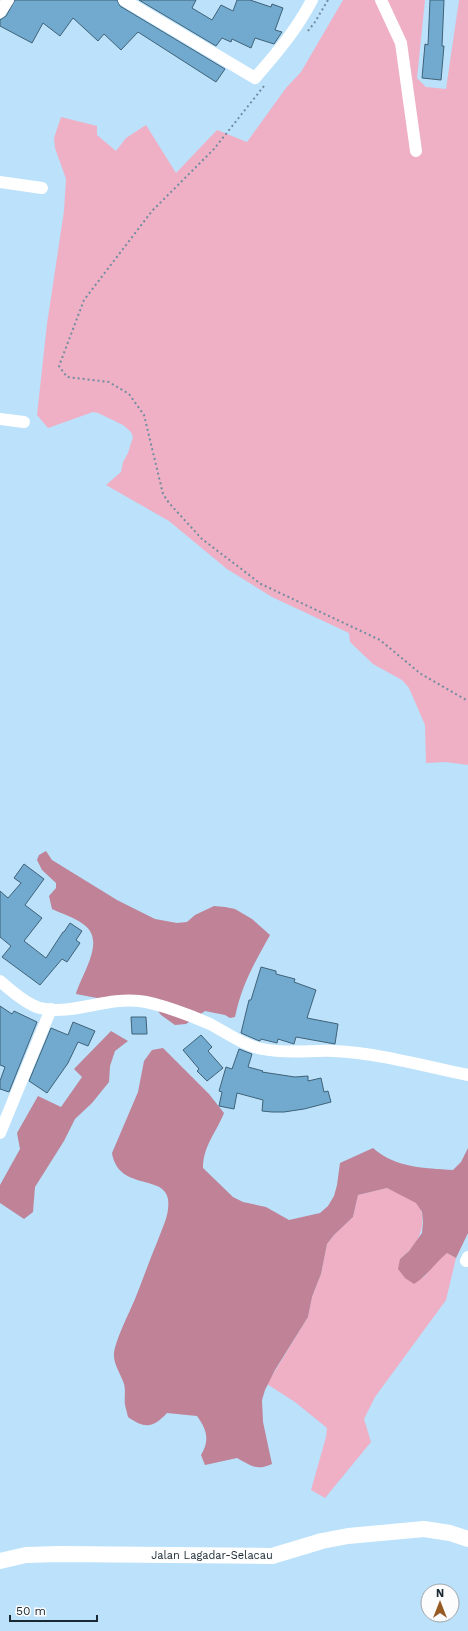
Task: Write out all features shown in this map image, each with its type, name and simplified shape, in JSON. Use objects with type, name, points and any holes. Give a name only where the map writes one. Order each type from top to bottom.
[{"type":"street","points":[[0,12],[8,0]]},
{"type":"street","points":[[124,0],[255,78],[286,42],[301,21],[312,0]]},
{"type":"street","points":[[381,0],[401,43],[416,151]]},
{"type":"street","points":[[0,182],[42,188]]},
{"type":"street","points":[[0,419],[24,422]]},
{"type":"street","points":[[0,981],[17,995],[39,1008],[59,1010],[108,1002],[138,1001],[178,1012],[210,1024],[240,1041],[262,1049],[298,1052],[334,1051],[369,1055],[468,1075]]},
{"type":"street","points":[[0,1133],[51,1009]]},
{"type":"street","name":"Jalan Lagadar-Selacau","points":[[0,1561],[26,1555],[59,1554],[272,1556],[348,1536],[424,1529],[450,1533],[468,1539]]},
{"type":"path","points":[[306,34],[328,0]]},
{"type":"path","points":[[267,82],[214,149],[152,211],[84,300],[59,366],[67,377],[109,382],[129,394],[144,415],[163,494],[169,503],[202,539],[261,584],[380,640],[421,674],[468,701]]},
{"type":"shaded area","points":[[343,0],[425,0],[417,78],[426,87],[446,89],[459,0],[468,0],[468,765],[446,762],[426,763],[425,725],[409,688],[402,680],[373,664],[350,642],[349,633],[272,597],[227,569],[169,521],[106,485],[121,472],[123,462],[128,453],[133,437],[131,432],[123,425],[93,412],[48,428],[37,415],[47,324],[64,211],[66,179],[55,148],[54,138],[61,117],[97,126],[97,135],[116,151],[126,138],[146,125],[176,173],[217,130],[247,142],[286,88],[301,72]]},
{"type":"shaded area","points":[[46,851],[52,860],[117,900],[155,919],[177,923],[187,922],[195,915],[214,906],[235,909],[252,919],[270,935],[245,984],[235,1017],[230,1018],[225,1015],[205,1011],[186,1024],[175,1025],[161,1015],[151,1002],[97,998],[76,994],[91,957],[93,939],[90,931],[83,924],[72,917],[52,909],[49,896],[56,888],[56,883],[42,870],[37,860],[39,855]]},
{"type":"shaded area","points":[[111,1031],[128,1041],[115,1051],[110,1066],[109,1082],[92,1103],[75,1119],[64,1141],[35,1187],[33,1212],[24,1219],[0,1203],[0,1185],[20,1149],[17,1133],[38,1096],[61,1107],[82,1077],[74,1069]]},
{"type":"shaded area","points":[[163,1048],[209,1094],[224,1113],[205,1153],[203,1168],[233,1197],[243,1202],[266,1207],[289,1220],[320,1213],[328,1206],[334,1196],[340,1163],[373,1148],[391,1160],[410,1166],[453,1170],[461,1162],[468,1148],[468,1233],[456,1258],[447,1253],[414,1284],[405,1278],[398,1269],[400,1259],[409,1251],[422,1233],[422,1212],[416,1203],[387,1188],[358,1195],[353,1217],[334,1235],[327,1244],[321,1274],[312,1297],[308,1317],[275,1370],[265,1390],[262,1400],[263,1422],[272,1464],[267,1466],[254,1467],[237,1458],[205,1465],[201,1455],[206,1445],[206,1435],[197,1416],[167,1413],[157,1422],[144,1425],[139,1424],[128,1417],[125,1405],[125,1389],[114,1357],[115,1347],[164,1225],[168,1210],[168,1199],[165,1191],[150,1183],[131,1178],[123,1173],[116,1165],[112,1153],[138,1092],[144,1061],[152,1050]]},
{"type":"shaded area","points":[[387,1188],[412,1200],[419,1206],[422,1214],[420,1235],[410,1250],[400,1259],[423,1278],[437,1261],[447,1253],[456,1258],[446,1300],[375,1397],[364,1419],[371,1442],[325,1498],[311,1490],[326,1437],[327,1428],[295,1402],[267,1384],[308,1317],[312,1297],[321,1274],[327,1244],[334,1235],[353,1217],[358,1195]]},
{"type":"building","points":[[15,0],[117,0],[120,6],[225,69],[216,82],[138,32],[121,50],[104,34],[98,41],[73,18],[60,36],[43,23],[32,43],[0,26],[0,20],[6,16]]},
{"type":"building","points":[[139,0],[196,0],[192,8],[212,20],[221,5],[233,11],[237,0],[250,0],[271,7],[272,4],[283,8],[275,30],[282,32],[274,44],[255,38],[251,48],[232,39],[231,42],[222,38],[216,46]]},
{"type":"building","points":[[430,0],[444,0],[442,46],[444,46],[441,80],[422,78],[425,44],[428,45]]},
{"type":"building","points":[[24,864],[44,879],[25,905],[42,918],[24,941],[46,958],[70,923],[82,931],[76,940],[80,943],[67,962],[62,959],[40,985],[2,957],[11,946],[0,937],[0,891],[8,898],[21,883],[14,878]]},
{"type":"building","points":[[261,967],[276,971],[276,974],[295,979],[294,982],[316,990],[307,1018],[338,1024],[335,1044],[296,1037],[294,1044],[278,1039],[277,1043],[261,1039],[260,1041],[241,1033],[249,1000],[251,1000]]},
{"type":"building","points":[[0,1006],[12,1014],[14,1011],[37,1022],[9,1092],[0,1089],[0,1081],[5,1067],[0,1065]]},
{"type":"building","points":[[131,1017],[146,1017],[147,1034],[132,1034]]},
{"type":"building","points":[[73,1022],[95,1031],[88,1046],[78,1042],[68,1063],[47,1093],[29,1081],[51,1028],[68,1035]]},
{"type":"building","points":[[201,1035],[212,1047],[208,1051],[223,1068],[207,1081],[197,1071],[199,1069],[183,1050]]},
{"type":"building","points":[[239,1049],[252,1054],[248,1067],[263,1071],[262,1072],[295,1077],[308,1076],[308,1081],[321,1078],[324,1092],[328,1091],[331,1102],[304,1109],[272,1112],[262,1111],[263,1100],[237,1093],[234,1109],[219,1106],[222,1092],[219,1091],[226,1067],[232,1069]]}]
